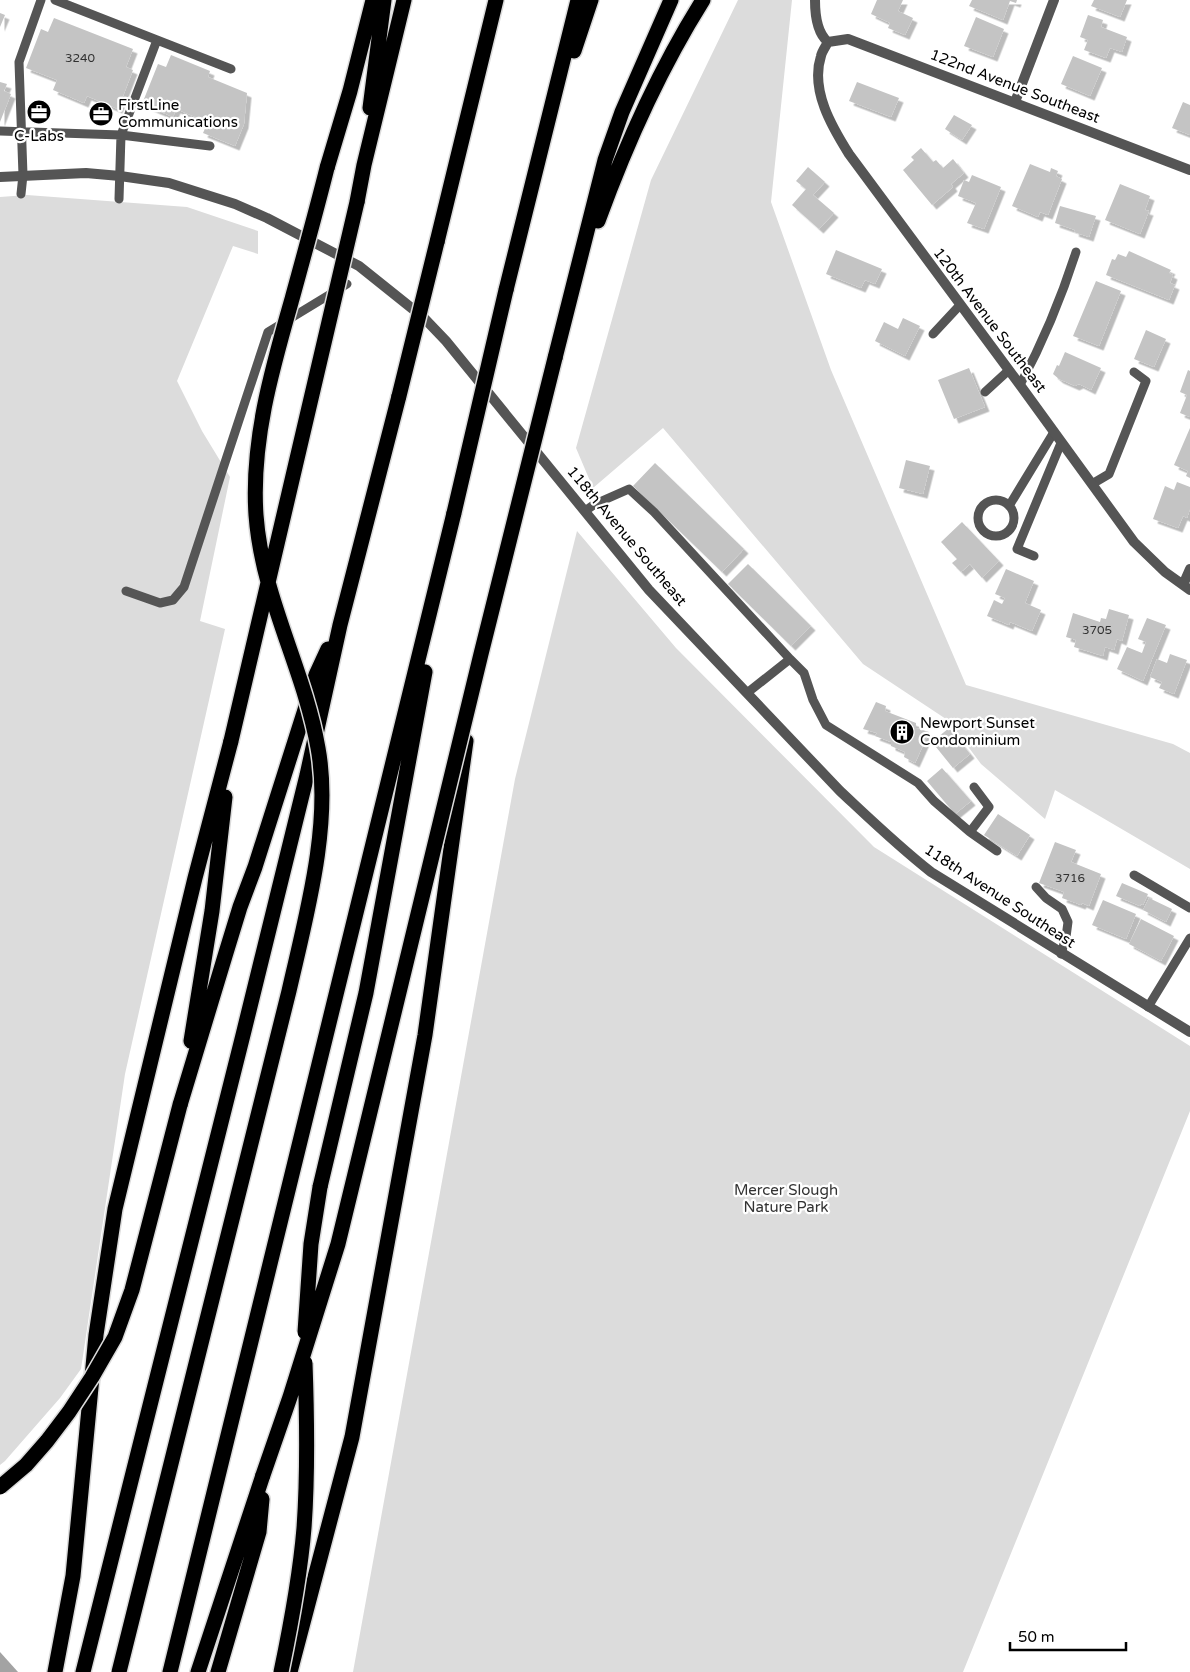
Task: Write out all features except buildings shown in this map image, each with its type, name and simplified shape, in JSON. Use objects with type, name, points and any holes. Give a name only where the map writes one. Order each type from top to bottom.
[{"type":"highway","points":[[119,1672],[289,990],[306,915],[321,832],[322,793],[319,750],[311,714],[266,578],[259,544],[255,494],[259,442],[266,399],[373,0]]},
{"type":"highway","points":[[364,164],[384,0]]},
{"type":"highway","points":[[55,1672],[73,1576],[96,1335],[115,1208],[195,878],[231,741],[357,202],[364,164],[404,0]]},
{"type":"highway","points":[[83,1672],[252,998],[307,775],[340,625],[496,0]]},
{"type":"highway","points":[[170,1672],[454,513],[530,188],[578,0]]},
{"type":"highway","points":[[530,188],[591,0]]},
{"type":"highway","points":[[198,1672],[290,1397],[338,1244],[481,654],[605,160],[622,112],[671,0]]},
{"type":"highway","points":[[570,298],[616,173],[638,120],[684,29],[703,0]]},
{"type":"highway","points":[[281,1672],[297,1589],[304,1528],[306,1440],[305,1326],[311,1244],[320,1187],[366,993],[454,513]]},
{"type":"highway","points":[[0,1487],[26,1465],[53,1434],[92,1377],[115,1337],[132,1290],[180,1104],[225,956],[261,850],[316,675],[340,625]]},
{"type":"highway","points":[[290,1672],[352,1437],[425,1035],[462,764],[481,654]]},
{"type":"highway","points":[[180,1104],[212,910],[231,741]]},
{"type":"highway","points":[[218,1672],[259,1532],[263,1475]]},
{"type":"street","points":[[815,0],[819,26],[824,38],[828,42]]},
{"type":"street","points":[[1015,102],[1054,0]]},
{"type":"street","name":"122nd Avenue Southeast","points":[[828,42],[848,39],[1190,170]]},
{"type":"street","name":"120th Avenue Southeast","points":[[828,42],[821,56],[818,76],[823,104],[832,127],[849,154],[1020,384],[1134,542],[1165,572],[1187,587]]},
{"type":"street","name":"118th Avenue Southeast","points":[[0,177],[86,174],[120,176],[169,183],[234,204],[267,218],[359,266],[424,318],[446,341],[649,590],[840,791],[898,846],[931,872],[1190,1032]]},
{"type":"street","points":[[1187,587],[1190,569]]},
{"type":"lane","points":[[21,194],[23,175],[19,62],[41,0]]},
{"type":"lane","points":[[55,0],[231,69]]},
{"type":"lane","points":[[119,198],[121,135],[157,40]]},
{"type":"lane","points":[[0,131],[121,135],[210,146]]},
{"type":"lane","points":[[1020,384],[1042,343],[1076,252]]},
{"type":"lane","points":[[126,590],[160,603],[173,600],[184,587],[268,332],[347,284]]},
{"type":"lane","points":[[932,334],[960,304]]},
{"type":"lane","points":[[985,392],[1009,370]]},
{"type":"lane","points":[[1092,484],[1108,474],[1146,381],[1134,372]]},
{"type":"lane","points":[[1009,506],[1054,432]]},
{"type":"lane","points":[[1034,556],[1017,550],[1062,442]]},
{"type":"lane","points":[[585,512],[595,504],[629,489],[654,512],[804,672],[813,700],[826,725],[918,784],[934,801],[970,832],[997,851]]},
{"type":"lane","points":[[998,500],[1009,506],[1014,517],[1010,528],[1006,532],[996,536],[990,535],[981,528],[978,517],[982,507],[987,503],[998,500]]},
{"type":"lane","points":[[747,693],[790,659]]},
{"type":"lane","points":[[970,832],[989,807],[974,787]]},
{"type":"lane","points":[[1134,875],[1190,908]]},
{"type":"lane","points":[[1036,887],[1046,898],[1062,909],[1068,922],[1061,954]]},
{"type":"lane","points":[[1148,1007],[1190,938]]},
{"type":"green space","points":[[738,0],[792,0],[771,202],[831,370],[966,685],[1173,744],[1190,753],[1190,869],[1055,790],[1045,819],[981,764],[949,721],[863,664],[663,428],[593,488],[576,448],[651,180]]},
{"type":"green space","points":[[27,195],[187,207],[258,231],[258,254],[233,246],[177,381],[202,431],[230,477],[200,621],[225,629],[125,1074],[81,1369],[60,1398],[0,1465],[0,197]]},
{"type":"green space","name":"Mercer Slough Nature Park","points":[[577,531],[676,648],[874,847],[1190,1046],[1190,1111],[963,1672],[353,1672],[515,779]]},
{"type":"shaded area","points":[[0,1652],[18,1672],[0,1672]]},
{"type":"place","name":"C-Labs","points":[[39,112]]},
{"type":"place","name":"FirstLine Communications","points":[[101,114]]},
{"type":"place","name":"Newport Sunset Condominium","points":[[902,732]]}]
